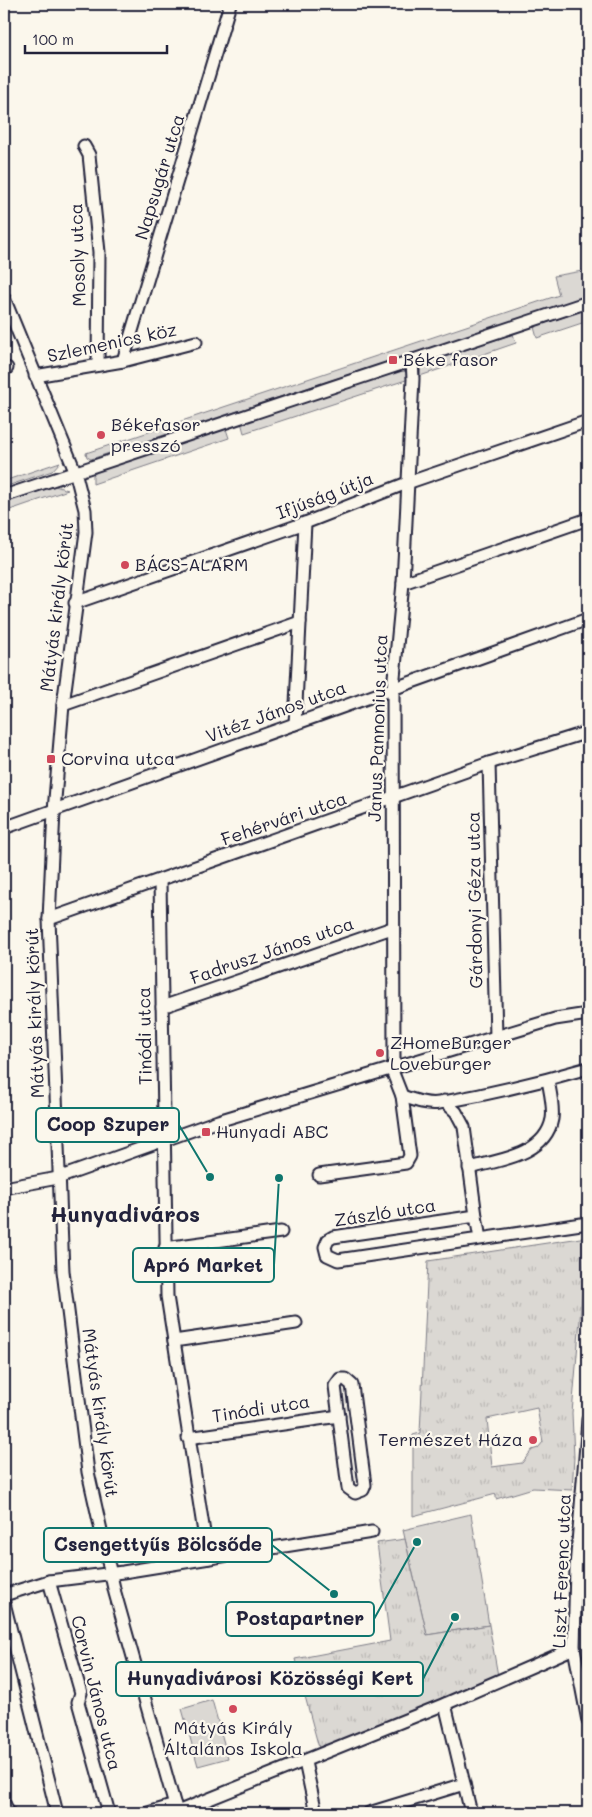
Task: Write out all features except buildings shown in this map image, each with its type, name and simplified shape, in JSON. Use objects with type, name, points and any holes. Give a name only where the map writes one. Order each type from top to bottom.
[{"type":"street","name":"Napsugár utca","points":[[123,361],[230,4]]},
{"type":"street","name":"Mosoly utca","points":[[84,146],[89,155],[99,252],[98,365]]},
{"type":"street","name":"Mátyás király körút","points":[[4,298],[75,471],[85,510],[86,532],[75,603],[63,705],[54,811],[49,920],[63,1271],[88,1472],[110,1572],[176,1810]]},
{"type":"street","points":[[4,496],[588,302]]},
{"type":"street","name":"Szlemenics köz","points":[[35,376],[123,361],[196,342]]},
{"type":"street","name":"Janus Pannonius utca","points":[[393,1068],[393,688],[403,583],[413,379],[412,360]]},
{"type":"street","name":"Ifjúság útja","points":[[75,603],[305,523],[407,484],[588,421]]},
{"type":"street","points":[[403,583],[588,519]]},
{"type":"street","points":[[295,724],[305,523]]},
{"type":"street","name":"Vitéz János utca","points":[[4,828],[588,619]]},
{"type":"street","points":[[63,705],[300,622]]},
{"type":"street","name":"Fehérvári utca","points":[[49,920],[393,799],[489,763],[588,732]]},
{"type":"street","name":"Gárdonyi Géza utca","points":[[489,763],[496,1037]]},
{"type":"street","name":"Tinódi utca","points":[[160,881],[167,1296],[208,1558]]},
{"type":"street","name":"Fadrusz János utca","points":[[162,1007],[392,928]]},
{"type":"street","points":[[4,1188],[58,1178],[164,1139],[279,1107],[393,1068],[555,1019],[588,1014]]},
{"type":"street","points":[[318,1175],[406,1163],[410,1156],[402,1096],[393,1068]]},
{"type":"street","points":[[402,1096],[420,1102],[444,1101],[548,1080],[588,1068]]},
{"type":"street","points":[[469,1168],[514,1156],[529,1150],[541,1140],[552,1120],[548,1080]]},
{"type":"street","points":[[444,1101],[456,1112],[464,1128],[480,1239]]},
{"type":"street","name":"Zászló utca","points":[[475,1210],[333,1237],[328,1240],[325,1246],[327,1255],[338,1260],[588,1223]]},
{"type":"street","points":[[165,1248],[282,1232]]},
{"type":"street","points":[[174,1341],[296,1323]]},
{"type":"street","points":[[346,1379],[352,1385],[364,1476],[365,1485],[360,1493],[351,1492],[348,1488],[339,1416],[335,1386],[340,1380],[346,1379]]},
{"type":"street","name":"Tinódi utca","points":[[188,1438],[339,1416]]},
{"type":"street","name":"Liszt Ferenc utca","points":[[588,1420],[576,1567],[574,1648],[588,1721]]},
{"type":"street","points":[[4,1595],[49,1581],[110,1572],[123,1572],[372,1532]]},
{"type":"street","name":"Corvin János utca","points":[[49,1581],[81,1692],[78,1702],[109,1813]]},
{"type":"street","points":[[4,1603],[57,1813]]},
{"type":"street","points":[[148,1813],[176,1810],[305,1762],[574,1648]]},
{"type":"street","points":[[445,1704],[471,1813]]},
{"type":"street","points":[[305,1762],[316,1813]]},
{"type":"street","points":[[368,1813],[464,1784]]},
{"type":"street","points":[[4,1803],[9,1813]]},
{"type":"green space","points":[[588,270],[588,296],[91,459],[87,457],[86,453],[559,295],[554,276]]},
{"type":"green space","points":[[588,309],[588,321],[537,338],[534,327]]},
{"type":"green space","points":[[513,334],[516,343],[420,376],[421,365]]},
{"type":"green space","points":[[400,370],[406,372],[409,379],[244,433],[241,422]]},
{"type":"green space","points":[[226,429],[229,438],[93,484],[93,475],[98,471]]},
{"type":"green space","points":[[60,462],[52,471],[4,487],[4,481]]},
{"type":"green space","points":[[52,485],[68,490],[4,512],[4,501]]},
{"type":"green space","points":[[587,1237],[572,1413],[574,1457],[572,1490],[533,1488],[496,1499],[496,1494],[413,1516],[413,1435],[420,1433],[428,1261]],"holes":[[[537,1408],[543,1442],[538,1448],[532,1450],[522,1463],[492,1467],[487,1419]]]},
{"type":"green space","points":[[471,1514],[489,1625],[427,1635],[403,1530]]},
{"type":"green space","points":[[405,1539],[427,1635],[489,1625],[498,1676],[319,1748],[295,1659],[390,1641],[377,1543]]},
{"type":"green space","points":[[212,1700],[228,1758],[198,1766],[182,1709]]},
{"type":"place","name":"Béke fasor","points":[[393,360]]},
{"type":"place","name":"Békefasor presszó","points":[[101,435]]},
{"type":"place","name":"BÁCS-ALARM","points":[[125,565]]},
{"type":"place","name":"Corvina utca","points":[[51,759]]},
{"type":"place","name":"ZHomeBurger Loveburger","points":[[380,1053]]},
{"type":"place","name":"Hunyadi ABC","points":[[206,1132]]},
{"type":"place","name":"Coop Szuper","points":[[210,1177]]},
{"type":"place","name":"Apró Market","points":[[279,1178]]},
{"type":"place","name":"Természet Háza","points":[[533,1440]]},
{"type":"place","name":"Postapartner","points":[[417,1542]]},
{"type":"place","name":"Csengettyűs Bölcsőde","points":[[334,1594]]},
{"type":"place","name":"Hunyadivárosi Közösségi Kert","points":[[455,1617]]},
{"type":"place","name":"Mátyás Király Általános Iskola","points":[[233,1709]]},
{"type":"district","name":"Hunyadiváros","points":[[125,1214]]}]
